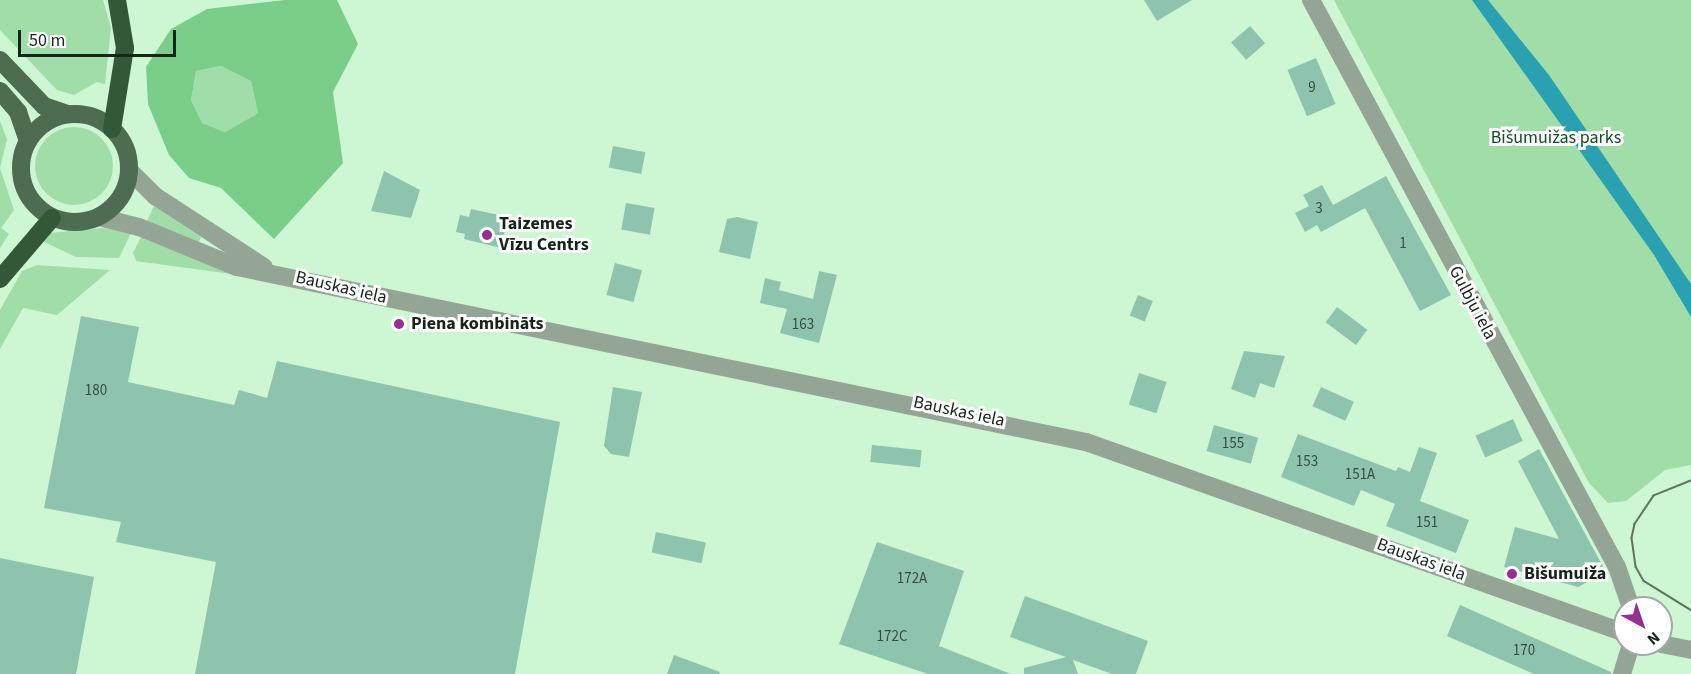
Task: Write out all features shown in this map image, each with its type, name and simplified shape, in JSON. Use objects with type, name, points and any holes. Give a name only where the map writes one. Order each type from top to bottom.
[{"type":"highway","points":[[112,129],[125,48],[117,0]]},
{"type":"highway","points":[[0,279],[52,218]]},
{"type":"main road","points":[[0,60],[44,106],[67,114],[99,119],[122,141],[129,170],[121,198],[99,217],[84,222],[52,218],[32,202],[23,185],[20,165],[28,141],[38,128],[67,114]]},
{"type":"main road","points":[[0,92],[18,112],[28,141]]},
{"type":"street","name":"Gulbju iela","points":[[1311,0],[1617,567],[1627,596]]},
{"type":"street","points":[[129,170],[154,196],[271,271]]},
{"type":"street","name":"Bauskas iela","points":[[99,217],[237,267],[271,271],[1086,442],[1613,629]]},
{"type":"street","points":[[1673,647],[1691,651]]},
{"type":"street","points":[[1622,674],[1627,656]]},
{"type":"green space","points":[[0,0],[103,0],[111,28],[105,84],[97,82],[74,95],[57,90],[0,30]]},
{"type":"green space","points":[[285,0],[337,0],[358,44],[333,92],[343,163],[274,239],[221,188],[189,178],[169,155],[148,104],[146,67],[171,29],[207,9]],"holes":[[[221,66],[251,81],[258,113],[225,132],[202,123],[191,100],[196,71]]]},
{"type":"green space","name":"Bišumuižas parks","points":[[1334,0],[1691,0],[1691,465],[1665,470],[1626,501],[1608,503],[1589,483]]},
{"type":"green space","points":[[221,66],[251,81],[258,113],[225,132],[202,123],[191,100],[196,71]]},
{"type":"green space","points":[[0,121],[7,139],[0,168]]},
{"type":"green space","points":[[74,127],[89,130],[102,138],[110,151],[113,166],[110,181],[102,194],[89,202],[74,205],[59,202],[46,194],[38,181],[35,166],[38,151],[46,138],[59,130]]},
{"type":"green space","points":[[0,168],[14,210],[1,228],[9,234],[0,248]]},
{"type":"green space","points":[[154,206],[201,237],[199,242],[147,221]]},
{"type":"green space","points":[[103,228],[131,233],[119,258],[76,257],[38,239],[49,233]]},
{"type":"green space","points":[[141,237],[246,276],[136,261],[133,253]]},
{"type":"green space","points":[[37,265],[110,270],[57,315],[23,308],[0,349],[0,310],[22,271]]},
{"type":"water","points":[[1472,0],[1488,0],[1549,75],[1691,284],[1691,317],[1654,255]]},
{"type":"building","points":[[1144,0],[1192,0],[1157,21]]},
{"type":"building","points":[[1250,26],[1265,43],[1246,60],[1231,42]]},
{"type":"building","points":[[1316,58],[1336,104],[1307,116],[1287,70]]},
{"type":"building","points":[[613,146],[645,152],[641,174],[609,168]]},
{"type":"building","points":[[384,171],[420,190],[411,218],[371,211]]},
{"type":"building","points":[[1386,176],[1451,295],[1420,311],[1365,208],[1321,232],[1317,225],[1305,232],[1295,213],[1309,206],[1303,195],[1322,185],[1333,205]]},
{"type":"building","points":[[626,203],[655,208],[650,235],[621,230]]},
{"type":"building","points":[[471,209],[508,217],[501,248],[464,239],[465,234],[456,232],[460,215],[469,217]]},
{"type":"building","points":[[737,217],[758,222],[750,259],[719,252],[727,219]]},
{"type":"building","points":[[615,263],[642,270],[634,302],[606,295]]},
{"type":"building","points":[[819,271],[837,275],[819,343],[780,333],[787,309],[760,303],[765,278],[781,282],[779,290],[813,299]]},
{"type":"building","points":[[1138,295],[1153,301],[1145,321],[1130,315]]},
{"type":"building","points":[[1337,307],[1367,330],[1356,345],[1326,322]]},
{"type":"building","points":[[81,316],[139,327],[128,382],[234,405],[239,390],[267,398],[277,361],[560,422],[515,674],[195,674],[216,562],[116,542],[121,522],[44,508]]},
{"type":"building","points":[[1244,351],[1285,356],[1274,388],[1260,383],[1255,398],[1231,389]]},
{"type":"building","points":[[1139,373],[1167,382],[1156,413],[1129,404]]},
{"type":"building","points":[[613,387],[642,392],[629,457],[611,454],[604,446]]},
{"type":"building","points":[[1321,387],[1354,402],[1345,421],[1312,406]]},
{"type":"building","points":[[1513,419],[1523,441],[1485,458],[1476,436]]},
{"type":"building","points":[[1214,425],[1258,438],[1251,464],[1207,451]]},
{"type":"building","points":[[1298,434],[1396,471],[1398,467],[1410,472],[1419,447],[1437,453],[1420,501],[1469,520],[1456,553],[1386,526],[1395,504],[1361,490],[1354,506],[1281,477]]},
{"type":"building","points":[[872,445],[922,450],[920,467],[870,462]]},
{"type":"building","points":[[1539,449],[1606,572],[1578,587],[1504,567],[1515,527],[1559,539],[1518,461]]},
{"type":"building","points":[[656,532],[706,543],[702,563],[652,553]]},
{"type":"building","points":[[877,542],[964,571],[939,646],[1011,674],[928,674],[839,644]]},
{"type":"building","points":[[0,558],[94,577],[76,674],[0,674]]},
{"type":"building","points":[[1025,596],[1148,641],[1136,674],[1112,674],[1073,660],[1078,674],[1024,674],[1024,668],[1066,657],[1010,637]]},
{"type":"building","points":[[1460,605],[1611,672],[1611,674],[1534,674],[1447,636]]},
{"type":"building","points":[[674,655],[720,672],[719,674],[667,674]]},
{"type":"tram line","points":[[1691,481],[1654,496],[1635,524],[1632,538],[1636,567],[1644,581],[1691,610]]},
{"type":"place","name":"Taizemes Vīzu Centrs","points":[[487,235]]},
{"type":"place","name":"Piena kombināts","points":[[399,324]]},
{"type":"place","name":"Bišumuiža","points":[[1512,574]]}]
